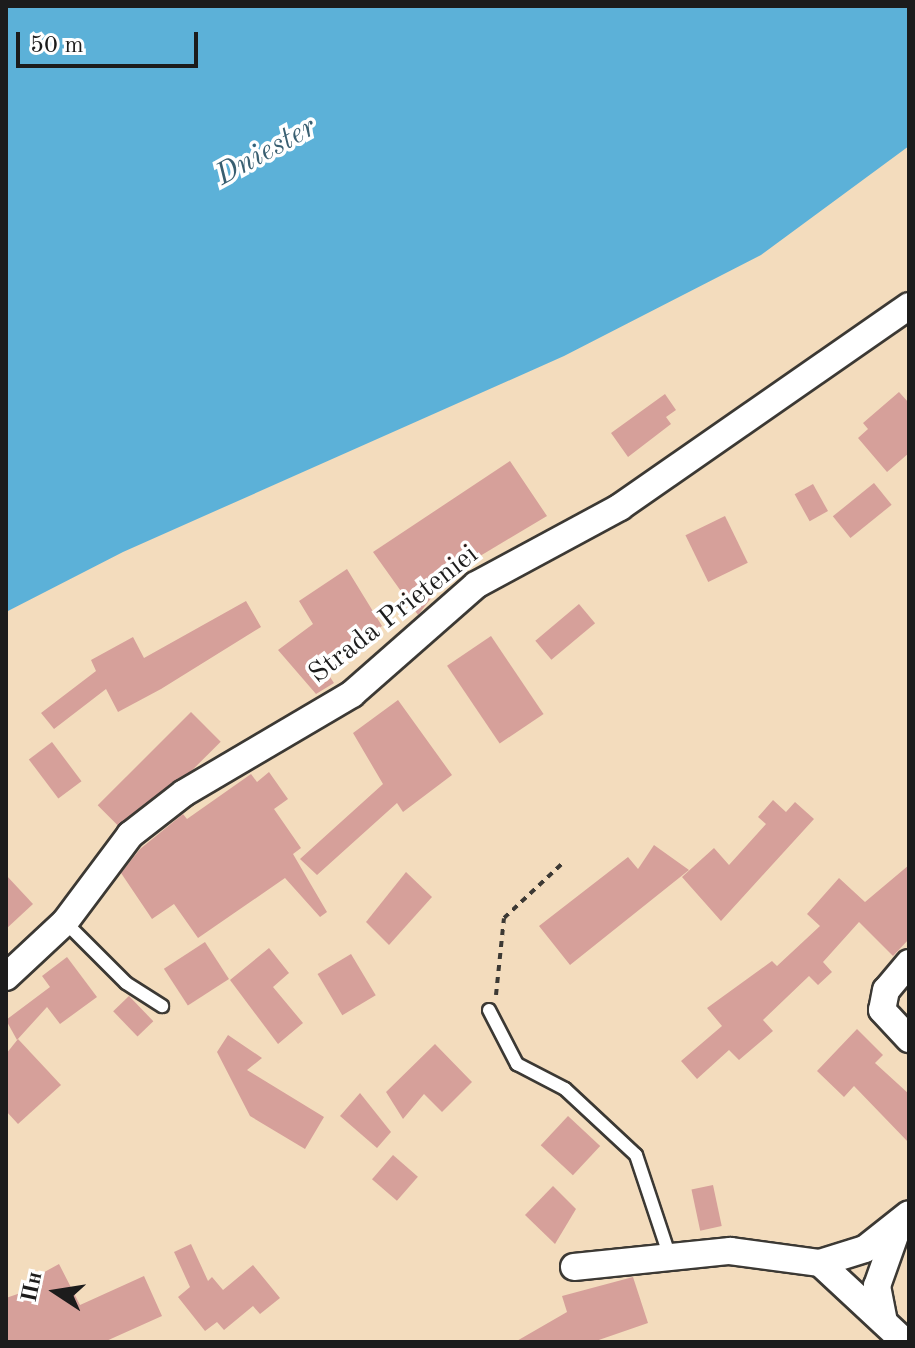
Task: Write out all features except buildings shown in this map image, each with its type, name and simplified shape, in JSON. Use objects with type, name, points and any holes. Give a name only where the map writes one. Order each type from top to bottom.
[{"type":"street","name":"Strada Prieteniei","points":[[6,977],[65,922],[130,835],[184,793],[352,694],[476,585],[620,507],[909,306]]},
{"type":"street","points":[[909,963],[886,990],[882,1010],[909,1039]]},
{"type":"street","points":[[574,1267],[669,1254],[730,1251],[820,1263],[865,1249],[904,1219]]},
{"type":"street","points":[[884,1322],[877,1286],[904,1219]]},
{"type":"street","points":[[820,1263],[905,1342]]},
{"type":"lane","points":[[65,922],[126,983],[162,1006]]},
{"type":"lane","points":[[489,1010],[517,1064],[565,1089],[636,1155],[669,1254]]},
{"type":"path","points":[[489,1010],[504,918],[565,861]]},
{"type":"water","name":"Dniester","points":[[6,6],[909,6],[909,146],[761,255],[564,356],[123,552],[6,612]]}]
